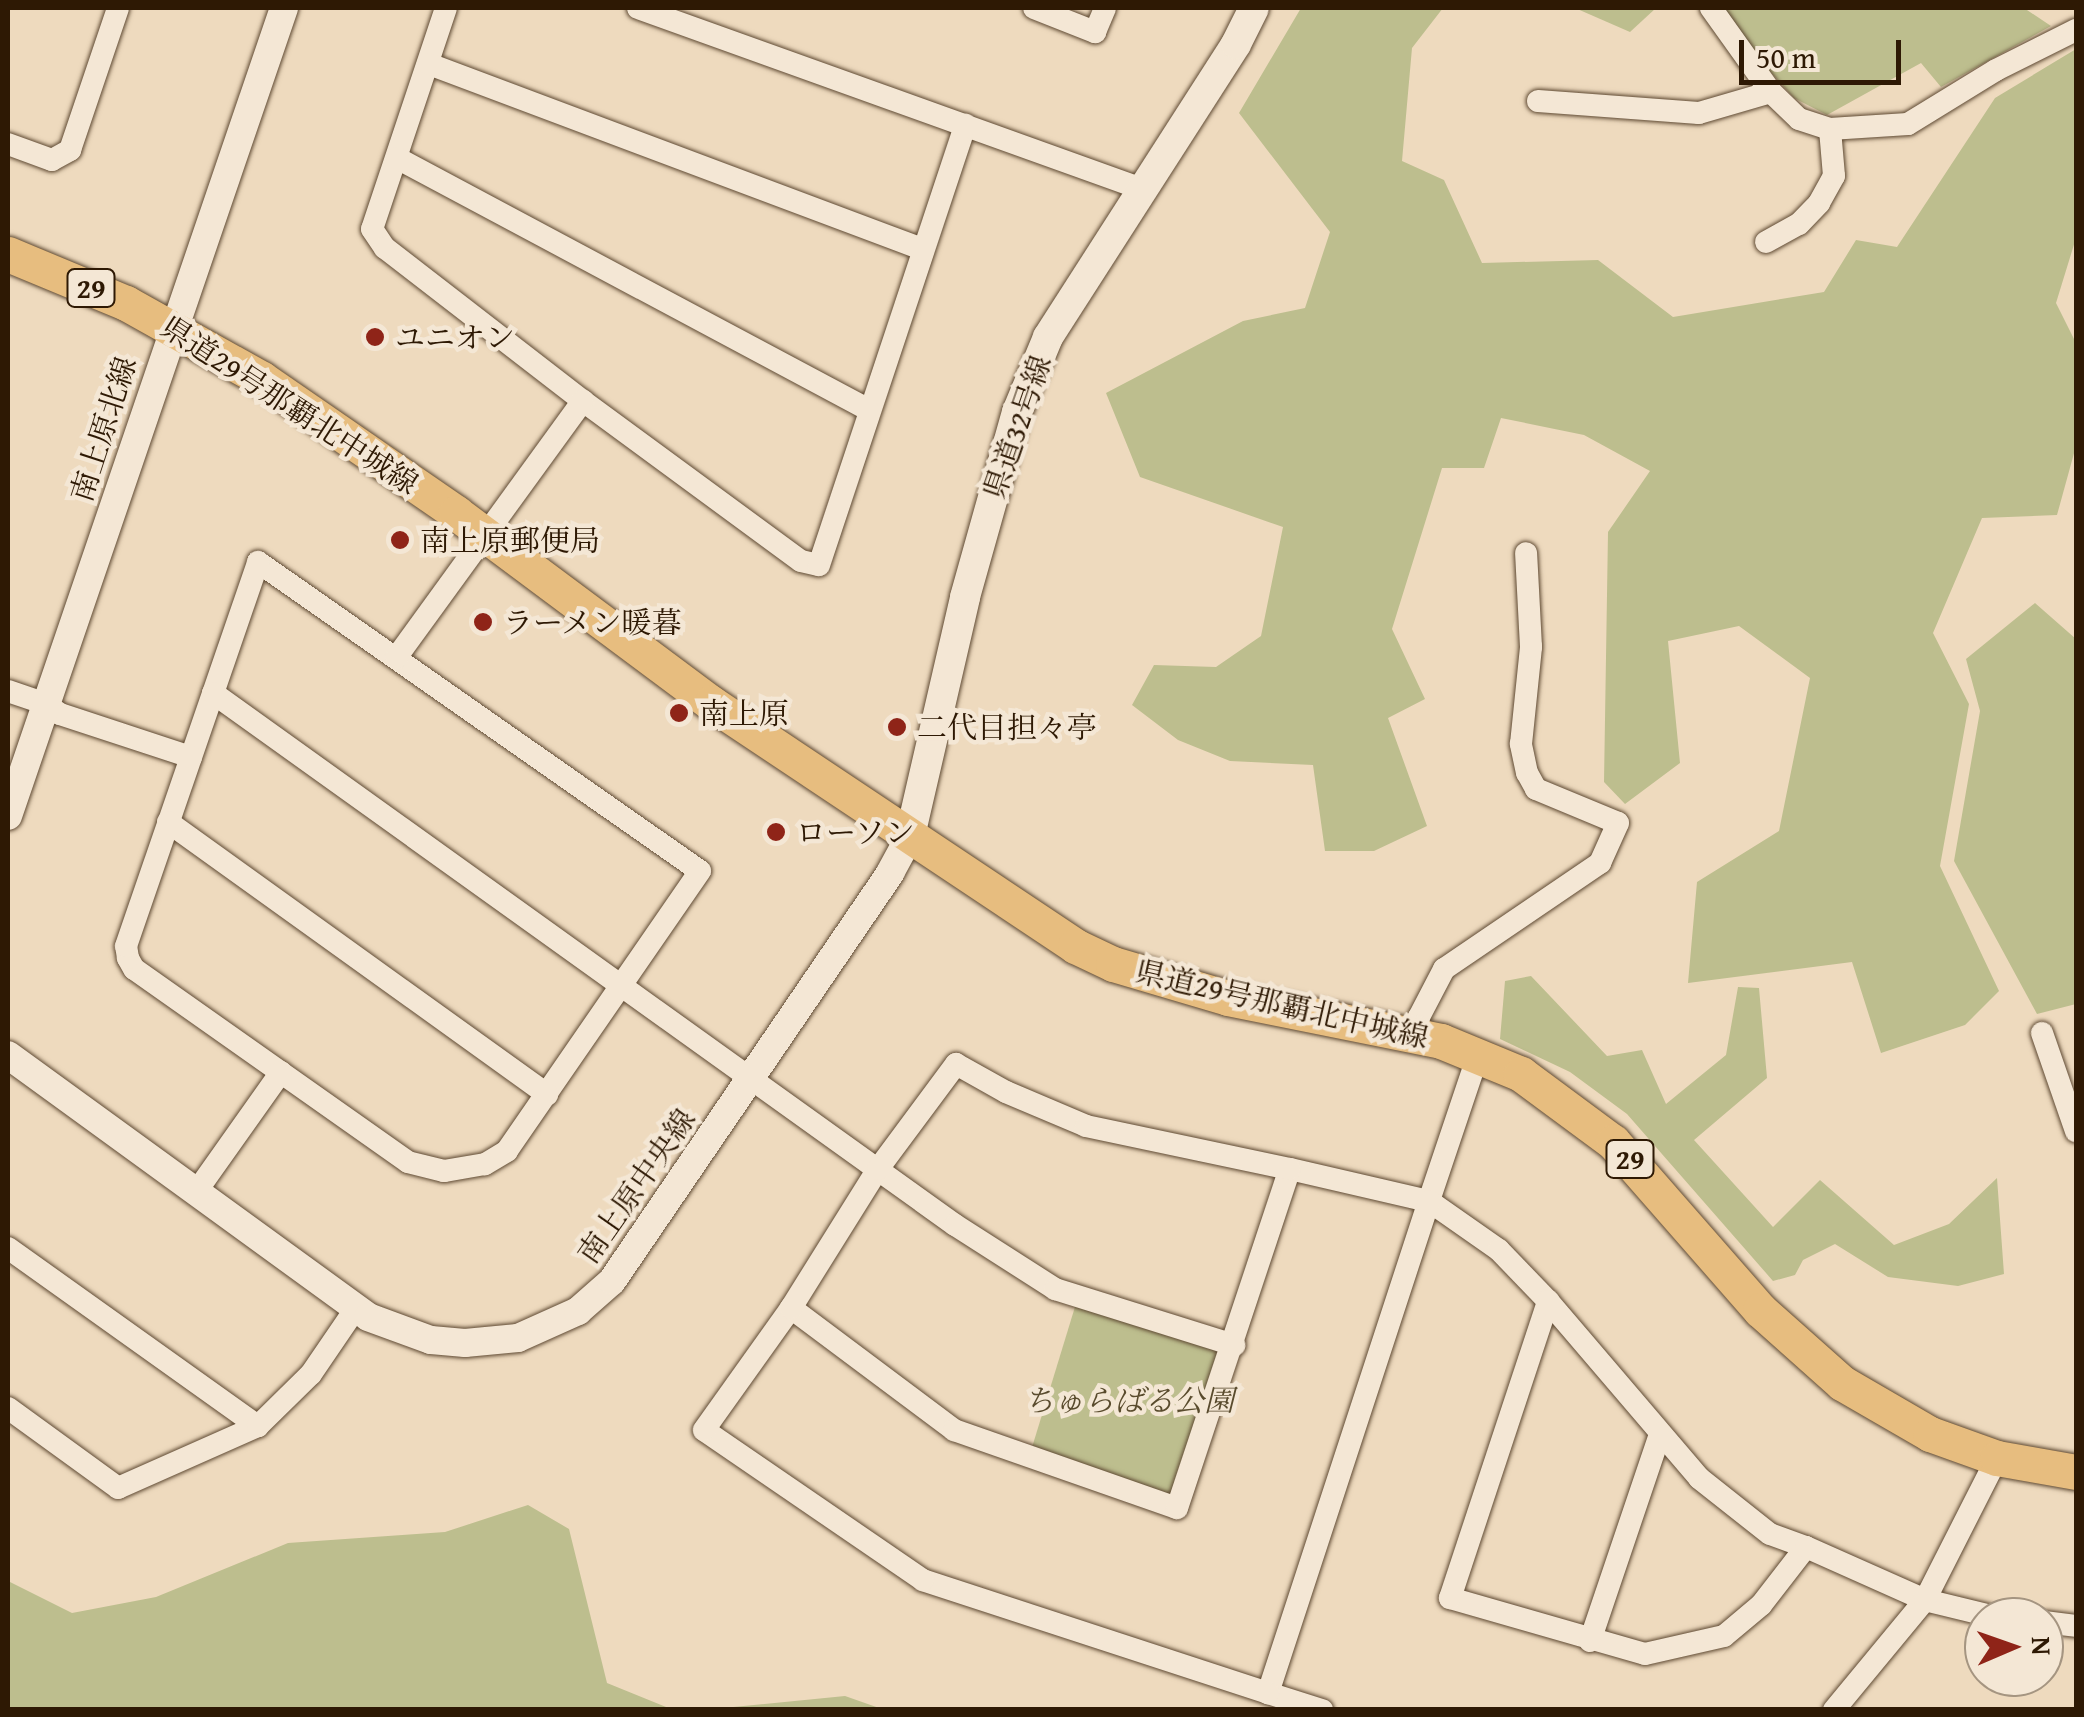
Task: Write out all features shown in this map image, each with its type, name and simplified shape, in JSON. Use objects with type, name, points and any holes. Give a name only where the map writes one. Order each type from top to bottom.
[{"type":"main road","name":"県道32号線","points":[[910,836],[965,596],[1016,412],[1048,337],[1236,44],[1254,8]]},
{"type":"main road","name":"県道29号那覇北中城線","points":[[8,254],[172,326],[262,379],[484,535],[711,703],[1075,946],[1113,964],[1228,998],[1416,1034],[1478,1055],[1544,1089],[1613,1142],[1760,1310],[1814,1362],[1908,1424],[1997,1458],[2076,1472]]},
{"type":"street","points":[[8,144],[52,160],[70,150],[118,8]]},
{"type":"street","name":"南上原北線","points":[[8,816],[172,326],[284,8]]},
{"type":"street","points":[[446,8],[372,228],[386,248],[583,401],[801,561],[818,565],[964,125]]},
{"type":"street","points":[[638,8],[1142,188]]},
{"type":"street","points":[[1034,8],[1096,32],[1106,8]]},
{"type":"street","points":[[1711,8],[1771,92],[1798,119],[1830,128],[1908,124],[1996,70],[2076,30]]},
{"type":"street","points":[[429,64],[922,249]]},
{"type":"street","points":[[1538,101],[1700,112],[1771,92]]},
{"type":"street","points":[[1766,242],[1799,224],[1834,176],[1830,128]]},
{"type":"street","points":[[397,158],[867,409]]},
{"type":"street","points":[[396,658],[583,401]]},
{"type":"street","points":[[1416,1034],[1419,1016],[1444,969],[1600,864],[1618,823],[1536,790],[1527,773],[1521,744],[1531,648],[1526,553]]},
{"type":"street","points":[[258,562],[700,871],[507,1151],[485,1164],[444,1171],[408,1162],[134,969],[126,946],[213,693],[258,562]]},
{"type":"street","points":[[8,691],[46,704],[60,714],[191,757]]},
{"type":"street","points":[[213,693],[878,1170],[1055,1289],[1234,1345]]},
{"type":"street","points":[[168,822],[546,1094]]},
{"type":"street","name":"南上原中央線","points":[[8,1055],[356,1308],[402,1332],[465,1344],[518,1338],[578,1311],[612,1282],[910,836]]},
{"type":"street","points":[[2042,1033],[2076,1131]]},
{"type":"street","points":[[1268,1693],[1478,1055]]},
{"type":"street","points":[[1322,1710],[923,1580],[704,1430],[791,1308],[878,1170],[956,1064],[1006,1092],[1086,1126],[1429,1201],[1499,1250],[1548,1301],[1699,1478],[1770,1534],[1925,1600],[1964,1610]]},
{"type":"street","points":[[196,1192],[281,1072]]},
{"type":"street","points":[[791,1308],[954,1430],[1178,1508],[1290,1169]]},
{"type":"street","points":[[8,1248],[258,1426]]},
{"type":"street","points":[[1548,1301],[1450,1598],[1645,1654],[1724,1636],[1761,1605],[1806,1547]]},
{"type":"street","points":[[8,1408],[118,1488],[258,1426],[311,1374],[356,1308]]},
{"type":"street","points":[[1590,1641],[1660,1434]]},
{"type":"street","points":[[1834,1710],[1925,1600],[1997,1458]]},
{"type":"green space","points":[[1301,8],[1443,8],[1412,48],[1402,161],[1444,180],[1482,263],[1598,260],[1673,317],[1824,292],[1856,240],[1897,247],[1995,98],[2076,49],[2076,238],[2056,303],[2076,343],[2076,446],[2057,515],[1982,518],[1933,633],[1969,704],[1940,866],[1999,991],[1965,1025],[1881,1053],[1852,962],[1688,983],[1697,882],[1779,831],[1810,678],[1739,626],[1668,641],[1680,763],[1625,804],[1604,782],[1608,532],[1650,471],[1584,435],[1501,418],[1484,468],[1442,468],[1392,629],[1425,699],[1388,718],[1427,826],[1374,851],[1325,851],[1313,765],[1230,761],[1178,740],[1132,705],[1154,665],[1216,667],[1261,636],[1283,527],[1140,477],[1106,393],[1243,321],[1305,308],[1330,232],[1239,113]]},
{"type":"green space","points":[[1575,8],[1656,8],[1630,32]]},
{"type":"green space","points":[[1724,8],[2024,8],[2051,26],[1941,87],[1921,63],[1827,115],[1794,98],[1756,56]]},
{"type":"green space","points":[[2035,603],[2076,639],[2076,1004],[2037,1014],[1954,861],[1980,711],[1966,659]]},
{"type":"green space","points":[[1531,976],[1607,1056],[1642,1050],[1666,1104],[1726,1055],[1738,987],[1759,988],[1767,1078],[1694,1140],[1773,1227],[1820,1180],[1894,1245],[1949,1224],[1997,1178],[2004,1274],[1958,1286],[1888,1277],[1835,1244],[1803,1260],[1795,1275],[1773,1281],[1627,1114],[1570,1072],[1500,1039],[1505,981]]},
{"type":"green space","name":"ちゅらばる公園","points":[[1078,1297],[1234,1345],[1185,1503],[1029,1456]]},
{"type":"green space","points":[[528,1505],[569,1529],[607,1683],[671,1709],[8,1709],[8,1581],[72,1613],[156,1597],[288,1543],[445,1532]]},
{"type":"green space","points":[[845,1696],[882,1709],[713,1709]]},
{"type":"place","name":"ユニオン","points":[[375,337]]},
{"type":"place","name":"南上原郵便局","points":[[400,540]]},
{"type":"place","name":"ラーメン暖暮","points":[[483,622]]},
{"type":"place","name":"南上原","points":[[679,713]]},
{"type":"place","name":"二代目担々亭","points":[[897,727]]},
{"type":"place","name":"ローソン","points":[[776,832]]}]
